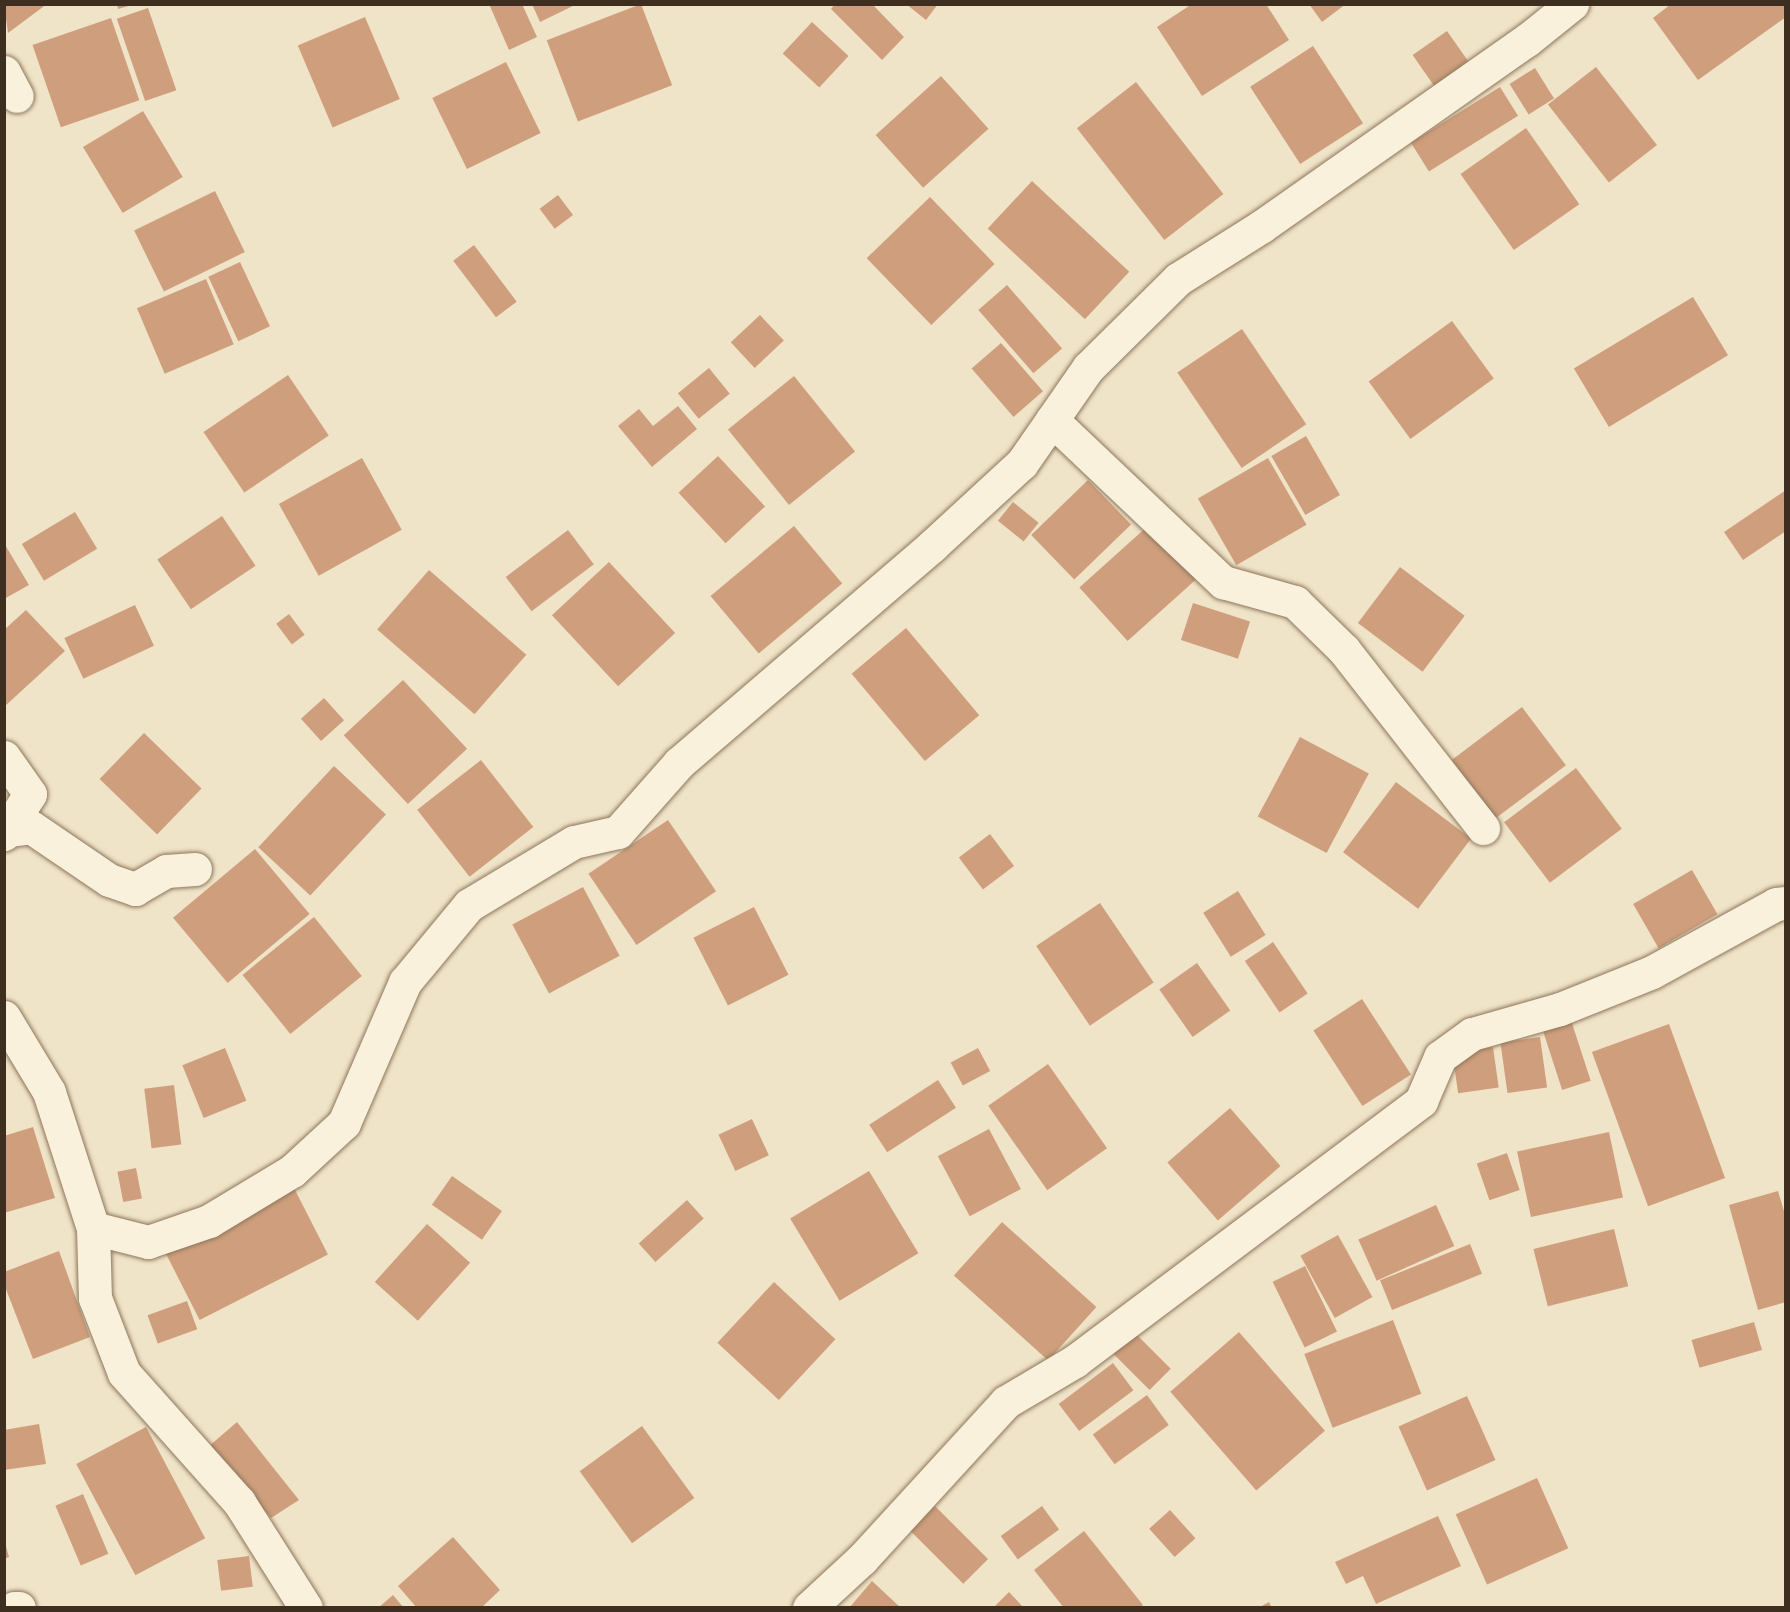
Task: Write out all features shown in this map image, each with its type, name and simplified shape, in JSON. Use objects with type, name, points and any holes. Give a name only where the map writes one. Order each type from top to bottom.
[{"type":"street","points":[[93,1228],[148,1242],[208,1221],[292,1171],[344,1123],[405,982],[469,905],[574,842],[618,832],[679,763],[932,546],[1022,463],[1088,368],[1178,279],[1292,206],[1527,40],[1572,4]]},
{"type":"street","points":[[1052,420],[1223,582],[1295,602],[1344,650],[1483,828]]},
{"type":"street","points":[[4,757],[30,794],[7,832]]},
{"type":"street","points":[[7,832],[31,827],[110,880],[135,889],[166,871],[195,869]]},
{"type":"street","points":[[809,1608],[862,1559],[1006,1402],[1076,1361],[1421,1101],[1440,1057],[1448,1051],[1472,1034],[1560,1009],[1652,972],[1776,903],[1785,903]]},
{"type":"street","points":[[4,1017],[49,1092],[93,1228],[95,1298],[124,1373],[239,1502],[296,1606]]},
{"type":"street","points":[[14,1608],[19,1608]]},
{"type":"building","points":[[4,4],[47,4],[8,33]]},
{"type":"building","points":[[117,4],[132,4],[132,5],[118,9]]},
{"type":"building","points":[[489,4],[522,4],[537,37],[509,50]]},
{"type":"building","points":[[532,4],[577,4],[540,22]]},
{"type":"building","points":[[641,4],[672,85],[578,121],[547,40]]},
{"type":"building","points":[[835,4],[872,4],[904,37],[882,60],[831,9]]},
{"type":"building","points":[[906,4],[938,4],[926,20]]},
{"type":"building","points":[[1192,4],[1266,4],[1289,40],[1202,96],[1157,27]]},
{"type":"building","points":[[1309,4],[1346,4],[1322,22]]},
{"type":"building","points":[[1671,4],[1786,4],[1786,17],[1698,80],[1653,18]]},
{"type":"building","points":[[148,8],[176,90],[145,101],[117,19]]},
{"type":"building","points":[[365,17],[400,99],[333,127],[298,46]]},
{"type":"building","points":[[111,18],[139,100],[61,127],[33,45]]},
{"type":"building","points":[[812,22],[849,56],[819,88],[783,53]]},
{"type":"building","points":[[1447,31],[1468,61],[1434,85],[1413,55]]},
{"type":"building","points":[[1313,46],[1363,123],[1300,164],[1250,87]]},
{"type":"building","points":[[506,62],[541,133],[467,169],[432,98]]},
{"type":"building","points":[[1596,67],[1657,145],[1609,183],[1548,105]]},
{"type":"building","points":[[1535,68],[1554,99],[1529,114],[1510,84]]},
{"type":"building","points":[[941,76],[989,129],[923,188],[876,135]]},
{"type":"building","points":[[1136,82],[1223,194],[1164,240],[1077,128]]},
{"type":"building","points":[[1500,87],[1518,116],[1429,171],[1411,143]]},
{"type":"building","points":[[143,111],[183,177],[123,213],[83,147]]},
{"type":"building","points":[[1526,128],[1579,204],[1514,250],[1460,174]]},
{"type":"building","points":[[1032,181],[1129,272],[1085,319],[988,229]]},
{"type":"building","points":[[215,191],[245,252],[164,292],[134,230]]},
{"type":"building","points":[[558,195],[573,215],[555,229],[540,209]]},
{"type":"building","points":[[930,197],[995,264],[931,325],[867,258]]},
{"type":"building","points":[[474,245],[517,302],[496,317],[453,261]]},
{"type":"building","points":[[240,262],[270,326],[238,341],[208,277]]},
{"type":"building","points":[[206,279],[234,344],[165,374],[137,308]]},
{"type":"building","points":[[1007,285],[1062,348],[1033,373],[978,310]]},
{"type":"building","points":[[1693,297],[1728,355],[1609,427],[1574,369]]},
{"type":"building","points":[[760,315],[784,341],[755,368],[731,342]]},
{"type":"building","points":[[1452,321],[1494,378],[1410,439],[1369,382]]},
{"type":"building","points":[[1242,329],[1306,424],[1242,468],[1177,373]]},
{"type":"building","points":[[1001,343],[1043,391],[1014,417],[972,369]]},
{"type":"building","points":[[709,368],[730,394],[699,419],[678,393]]},
{"type":"building","points":[[288,375],[329,436],[244,493],[203,432]]},
{"type":"building","points":[[794,376],[855,451],[789,505],[728,429]]},
{"type":"building","points":[[678,406],[697,429],[652,467],[618,426],[639,409],[653,426]]},
{"type":"building","points":[[1306,436],[1340,495],[1305,515],[1271,456]]},
{"type":"building","points":[[718,456],[765,506],[726,543],[679,493]]},
{"type":"building","points":[[362,458],[402,530],[319,576],[279,504]]},
{"type":"building","points":[[1268,458],[1306,525],[1236,565],[1198,498]]},
{"type":"building","points":[[1088,480],[1131,525],[1074,579],[1031,535]]},
{"type":"building","points":[[1786,490],[1786,531],[1743,560],[1724,532]]},
{"type":"building","points":[[1013,502],[1039,523],[1024,541],[998,521]]},
{"type":"building","points":[[75,512],[97,549],[44,581],[22,544]]},
{"type":"building","points":[[222,516],[256,566],[191,609],[157,560]]},
{"type":"building","points":[[1150,524],[1198,578],[1128,641],[1079,588]]},
{"type":"building","points":[[794,526],[842,583],[759,654],[711,596]]},
{"type":"building","points":[[568,530],[594,564],[532,611],[506,577]]},
{"type":"building","points":[[4,543],[29,585],[4,599]]},
{"type":"building","points":[[609,562],[675,633],[618,686],[552,615]]},
{"type":"building","points":[[1400,567],[1465,616],[1423,672],[1358,623]]},
{"type":"building","points":[[429,570],[526,655],[475,714],[377,630]]},
{"type":"building","points":[[1193,603],[1250,622],[1238,659],[1181,640]]},
{"type":"building","points":[[135,605],[154,646],[83,679],[64,638]]},
{"type":"building","points":[[26,610],[65,651],[4,707],[4,630]]},
{"type":"building","points":[[289,614],[305,635],[292,644],[276,624]]},
{"type":"building","points":[[906,628],[979,715],[925,761],[852,674]]},
{"type":"building","points":[[403,680],[467,749],[408,804],[344,735]]},
{"type":"building","points":[[324,698],[344,720],[321,741],[301,719]]},
{"type":"building","points":[[1522,707],[1566,765],[1496,818],[1452,760]]},
{"type":"building","points":[[144,733],[202,789],[157,835],[100,779]]},
{"type":"building","points":[[1300,737],[1369,774],[1327,853],[1258,816]]},
{"type":"building","points":[[481,760],[533,827],[470,877],[417,810]]},
{"type":"building","points":[[334,766],[386,814],[310,896],[258,847]]},
{"type":"building","points":[[1576,768],[1622,829],[1550,883],[1504,822]]},
{"type":"building","points":[[1396,782],[1471,839],[1418,909],[1343,852]]},
{"type":"building","points":[[668,820],[716,891],[637,945],[588,874]]},
{"type":"building","points":[[990,834],[1014,866],[983,889],[959,857]]},
{"type":"building","points":[[255,849],[310,914],[228,983],[173,918]]},
{"type":"building","points":[[1692,870],[1718,914],[1659,948],[1633,904]]},
{"type":"building","points":[[583,887],[620,956],[549,993],[512,925]]},
{"type":"building","points":[[1238,891],[1266,935],[1231,957],[1203,913]]},
{"type":"building","points":[[1100,903],[1154,983],[1090,1026],[1036,946]]},
{"type":"building","points":[[754,907],[789,975],[728,1006],[693,938]]},
{"type":"building","points":[[314,917],[362,976],[290,1034],[243,975]]},
{"type":"building","points":[[1273,942],[1308,993],[1279,1012],[1245,961]]},
{"type":"building","points":[[1197,963],[1230,1011],[1193,1037],[1159,989]]},
{"type":"building","points":[[1362,999],[1411,1074],[1362,1106],[1313,1031]]},
{"type":"building","points":[[1570,1017],[1591,1081],[1562,1090],[1541,1026]]},
{"type":"building","points":[[1669,1024],[1725,1178],[1648,1206],[1592,1052]]},
{"type":"building","points":[[1540,1037],[1547,1088],[1507,1093],[1500,1043]]},
{"type":"building","points":[[1493,1047],[1499,1088],[1458,1093],[1452,1053]]},
{"type":"building","points":[[225,1048],[246,1101],[204,1118],[182,1065]]},
{"type":"building","points":[[978,1048],[990,1071],[963,1086],[951,1063]]},
{"type":"building","points":[[1048,1064],[1107,1148],[1047,1190],[988,1106]]},
{"type":"building","points":[[938,1080],[956,1108],[887,1152],[869,1125]]},
{"type":"building","points":[[174,1085],[181,1145],[152,1148],[144,1089]]},
{"type":"building","points":[[1230,1108],[1281,1166],[1218,1221],[1167,1162]]},
{"type":"building","points":[[752,1119],[769,1155],[735,1171],[718,1135]]},
{"type":"building","points":[[33,1127],[55,1198],[4,1213],[4,1136]]},
{"type":"building","points":[[989,1129],[1021,1189],[970,1216],[938,1156]]},
{"type":"building","points":[[1609,1132],[1623,1198],[1531,1217],[1517,1152]]},
{"type":"building","points":[[1507,1153],[1520,1190],[1489,1200],[1477,1163]]},
{"type":"building","points":[[136,1168],[142,1198],[123,1202],[117,1172]]},
{"type":"building","points":[[869,1171],[918,1253],[840,1301],[790,1218]]},
{"type":"building","points":[[452,1176],[502,1211],[482,1240],[432,1205]]},
{"type":"building","points":[[293,1186],[328,1255],[200,1320],[165,1251]]},
{"type":"building","points":[[1778,1191],[1786,1218],[1786,1302],[1758,1310],[1729,1205]]},
{"type":"building","points":[[687,1200],[704,1219],[655,1262],[639,1243]]},
{"type":"building","points":[[1436,1205],[1454,1246],[1377,1281],[1358,1240]]},
{"type":"building","points":[[1002,1222],[1096,1307],[1048,1360],[954,1276]]},
{"type":"building","points":[[427,1224],[470,1263],[418,1321],[375,1282]]},
{"type":"building","points":[[1614,1229],[1628,1286],[1548,1306],[1533,1249]]},
{"type":"building","points":[[1338,1235],[1372,1297],[1335,1318],[1300,1256]]},
{"type":"building","points":[[1470,1244],[1482,1274],[1392,1310],[1380,1280]]},
{"type":"building","points":[[59,1251],[90,1337],[33,1359],[4,1284],[4,1272]]},
{"type":"building","points":[[1305,1266],[1337,1332],[1305,1347],[1273,1282]]},
{"type":"building","points":[[774,1282],[835,1339],[779,1400],[717,1343]]},
{"type":"building","points":[[187,1301],[197,1329],[158,1344],[148,1315]]},
{"type":"building","points":[[1393,1320],[1421,1394],[1333,1428],[1304,1354]]},
{"type":"building","points":[[1754,1322],[1762,1350],[1700,1368],[1692,1340]]},
{"type":"building","points":[[1134,1332],[1171,1369],[1150,1390],[1113,1353]]},
{"type":"building","points":[[1239,1332],[1325,1431],[1256,1491],[1170,1392]]},
{"type":"building","points":[[1113,1363],[1133,1390],[1079,1431],[1059,1404]]},
{"type":"building","points":[[1147,1395],[1169,1425],[1115,1464],[1093,1434]]},
{"type":"building","points":[[1467,1396],[1495,1460],[1427,1490],[1398,1427]]},
{"type":"building","points":[[237,1422],[299,1500],[271,1518],[208,1447]]},
{"type":"building","points":[[39,1424],[46,1464],[4,1470],[4,1430]]},
{"type":"building","points":[[642,1426],[694,1498],[632,1543],[580,1471]]},
{"type":"building","points":[[146,1427],[205,1538],[135,1575],[76,1464]]},
{"type":"building","points":[[1537,1478],[1568,1548],[1487,1585],[1456,1514]]},
{"type":"building","points":[[83,1494],[108,1554],[81,1566],[55,1506]]},
{"type":"building","points":[[935,1506],[988,1559],[963,1584],[910,1531]]},
{"type":"building","points":[[1042,1506],[1059,1529],[1018,1559],[1001,1536]]},
{"type":"building","points":[[1170,1510],[1195,1538],[1175,1557],[1149,1529]]},
{"type":"building","points":[[1438,1516],[1461,1566],[1376,1604],[1363,1576],[1346,1584],[1335,1562]]},
{"type":"building","points":[[1084,1531],[1143,1605],[1139,1608],[1064,1608],[1034,1570]]},
{"type":"building","points":[[453,1537],[500,1590],[481,1608],[417,1608],[398,1586]]},
{"type":"building","points":[[4,1539],[9,1557],[4,1559]]},
{"type":"building","points":[[249,1556],[253,1587],[221,1591],[217,1560]]},
{"type":"building","points":[[872,1581],[901,1608],[849,1608]]},
{"type":"building","points":[[1009,1592],[1024,1608],[993,1608]]},
{"type":"building","points":[[393,1595],[404,1608],[378,1608]]},
{"type":"building","points":[[1269,1602],[1272,1608],[1258,1608]]}]
